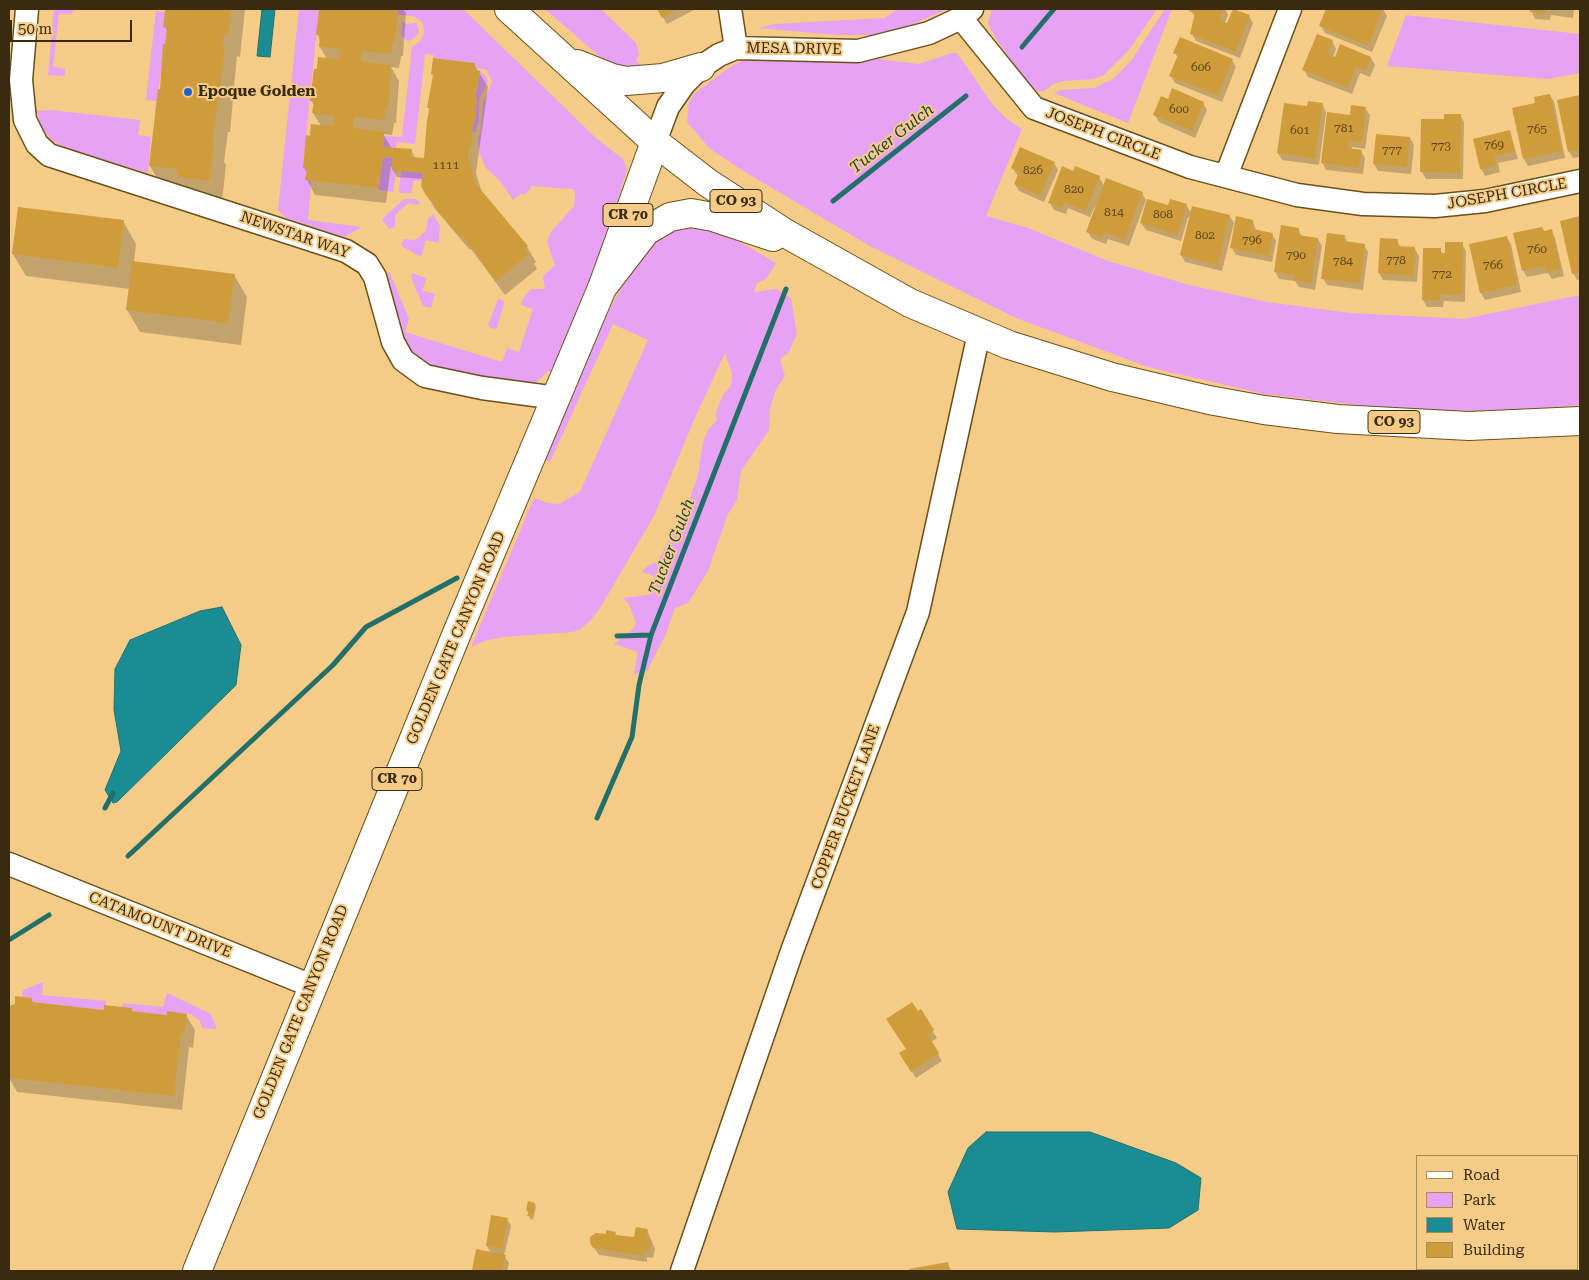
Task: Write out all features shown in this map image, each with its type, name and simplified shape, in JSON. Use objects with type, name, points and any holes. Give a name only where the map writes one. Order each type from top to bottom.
[{"type":"main road","name":"CO 93","points":[[509,9],[655,142],[708,183],[822,254],[910,303],[979,333],[1112,378],[1209,400],[1264,410],[1338,419],[1469,426],[1580,421]]},
{"type":"main road","points":[[559,56],[612,78],[626,81],[663,78],[701,68]]},
{"type":"main road","name":"GOLDEN GATE CANYON ROAD","points":[[197,1271],[457,633],[602,288],[655,142]]},
{"type":"main road","points":[[602,288],[651,226],[680,214],[691,213],[714,217],[822,254]]},
{"type":"street","name":"NEWSTAR WAY","points":[[27,9],[15,79],[25,120],[37,144],[49,155],[346,251],[367,264],[375,277],[393,342],[403,360],[425,376],[482,388],[557,398]]},
{"type":"street","points":[[730,9],[736,48]]},
{"type":"street","points":[[1226,176],[1290,9]]},
{"type":"street","name":"MESA DRIVE","points":[[655,142],[668,107],[684,84],[701,68],[736,48],[858,51],[929,33],[967,13]]},
{"type":"street","name":"JOSEPH CIRCLE","points":[[967,13],[1034,108],[1190,167],[1297,195],[1363,204],[1436,206],[1485,201],[1580,181]]},
{"type":"street","name":"COPPER BUCKET LANE","points":[[682,1271],[792,951],[918,612],[979,333]]},
{"type":"street","name":"CATAMOUNT DRIVE","points":[[9,864],[312,986]]},
{"type":"green space","points":[[54,9],[74,10],[71,14],[59,14],[53,66],[65,69],[65,76],[48,75]]},
{"type":"green space","points":[[299,9],[319,9],[303,167],[307,168],[305,180],[311,181],[308,220],[362,227],[344,237],[286,218],[278,210]]},
{"type":"green space","points":[[396,9],[463,9],[597,139],[623,159],[627,170],[608,230],[554,373],[548,371],[536,383],[427,369],[406,351],[387,272],[390,273],[409,319],[405,332],[502,362],[507,348],[519,352],[533,309],[521,305],[522,300],[531,289],[545,289],[543,276],[555,265],[547,242],[551,232],[574,206],[575,192],[573,189],[532,186],[526,194],[520,194],[513,200],[500,181],[486,168],[479,152],[478,140],[483,103],[492,82],[487,70],[474,67],[474,63],[433,58],[434,55],[425,54],[415,144],[397,142],[396,148],[384,147],[383,136],[402,137],[412,47],[420,41],[424,33],[423,24],[420,20],[413,16],[398,15]]},
{"type":"green space","points":[[545,9],[601,9],[636,43],[639,54],[636,61],[641,65],[637,75],[612,67]]},
{"type":"green space","points":[[899,9],[947,9],[907,27],[872,35],[837,35],[758,28],[775,24],[884,18]]},
{"type":"green space","points":[[992,9],[1157,9],[1129,50],[1104,75],[1094,79],[1064,81],[1053,84],[1044,91],[1038,91],[1025,80],[995,37],[988,23]]},
{"type":"green space","points":[[1165,9],[1172,9],[1128,123],[1054,93],[1060,90],[1094,88],[1113,79],[1131,61]]},
{"type":"green space","points":[[156,11],[165,12],[163,27],[167,28],[157,101],[146,100]]},
{"type":"green space","points":[[1406,15],[1580,34],[1580,73],[1548,79],[1387,66]]},
{"type":"green space","points":[[402,22],[407,24],[416,23],[419,33],[413,39],[407,41],[401,36]]},
{"type":"green space","points":[[957,53],[993,105],[1008,120],[1022,129],[986,216],[1028,228],[1108,261],[1189,285],[1267,302],[1350,313],[1464,319],[1580,295],[1580,405],[1505,411],[1401,410],[1264,394],[1148,367],[1016,318],[870,246],[745,172],[710,149],[687,122],[689,102],[694,94],[730,67],[744,60],[878,59],[919,64]]},
{"type":"green space","points":[[480,71],[486,76],[488,82],[479,100],[479,121],[475,133],[471,131],[473,121],[475,121],[477,98],[475,97]]},
{"type":"green space","points":[[51,110],[140,120],[138,135],[151,137],[148,173],[68,149],[53,141],[41,127],[37,111]]},
{"type":"green space","points":[[383,157],[393,158],[392,169],[396,170],[393,192],[378,190]]},
{"type":"green space","points":[[401,170],[423,173],[422,181],[414,180],[411,193],[399,193]]},
{"type":"green space","points":[[404,199],[415,199],[420,202],[418,205],[409,203],[399,211],[395,216],[395,227],[389,229],[382,219]]},
{"type":"green space","points":[[433,214],[440,226],[439,243],[426,240],[421,257],[401,244],[404,239],[413,240],[419,238],[426,230],[428,219]]},
{"type":"green space","points":[[678,224],[716,228],[776,263],[766,279],[757,283],[754,292],[776,289],[791,298],[797,334],[788,353],[780,359],[785,376],[776,389],[770,408],[769,430],[741,471],[737,500],[728,514],[708,571],[688,603],[675,608],[666,634],[647,671],[634,674],[638,652],[614,644],[633,629],[636,623],[629,604],[623,598],[649,595],[654,576],[642,572],[647,566],[658,561],[688,504],[698,475],[703,442],[708,430],[717,420],[716,412],[723,395],[731,386],[732,374],[725,353],[694,420],[654,516],[591,620],[579,630],[572,632],[503,637],[484,641],[471,647],[534,498],[547,503],[559,504],[580,492],[648,340],[613,324],[550,462],[541,457],[584,357],[633,266],[654,236]]},
{"type":"green space","points":[[412,273],[426,278],[423,291],[435,294],[431,308],[423,306],[411,277]]},
{"type":"green space","points":[[498,299],[504,301],[504,304],[497,328],[493,329],[488,325]]},
{"type":"green space","points":[[43,982],[42,995],[106,1001],[104,1010],[32,1002],[32,998],[22,997],[23,990]]},
{"type":"green space","points":[[167,993],[211,1014],[217,1029],[202,1028],[200,1021],[191,1014],[168,1012],[167,1015],[131,1011],[132,1008],[122,1007],[123,1003],[163,1007]]},
{"type":"water","points":[[262,9],[275,9],[270,57],[257,56]]},
{"type":"water","points":[[222,607],[241,645],[236,685],[117,802],[113,803],[105,790],[121,751],[114,710],[115,669],[130,640],[200,611]]},
{"type":"water","points":[[986,1132],[1090,1132],[1176,1163],[1201,1178],[1198,1210],[1169,1228],[1055,1232],[957,1229],[948,1192],[968,1148]]},
{"type":"building","name":"Epoque Golden","points":[[165,9],[231,9],[228,35],[224,34],[223,48],[225,48],[212,142],[214,142],[210,181],[178,177],[176,169],[149,166],[158,89],[160,89],[163,44],[165,44],[167,28],[163,27]]},
{"type":"building","points":[[319,9],[396,9],[398,11],[395,42],[393,42],[391,54],[362,51],[361,61],[391,65],[388,109],[386,108],[384,120],[354,117],[353,128],[384,132],[384,147],[412,149],[411,157],[424,158],[427,120],[430,108],[427,108],[433,75],[431,74],[433,58],[475,63],[474,70],[480,71],[475,97],[477,97],[475,121],[473,121],[471,148],[469,147],[468,157],[476,184],[528,246],[525,249],[529,254],[496,281],[462,235],[460,237],[425,194],[421,186],[423,173],[392,170],[393,158],[383,157],[378,188],[305,180],[307,168],[303,168],[306,135],[310,136],[311,124],[333,126],[334,116],[312,113],[314,102],[310,101],[314,69],[317,69],[318,57],[339,59],[340,49],[319,47],[320,35],[316,35]]},
{"type":"building","points":[[657,9],[679,9],[662,18]]},
{"type":"building","points":[[1185,9],[1224,9],[1220,20],[1227,23],[1233,9],[1250,15],[1236,52],[1190,34],[1195,13]]},
{"type":"building","points":[[1326,9],[1383,9],[1368,46],[1319,26]]},
{"type":"building","points":[[1530,9],[1547,9],[1547,14],[1530,12]]},
{"type":"building","points":[[1317,34],[1333,40],[1328,54],[1335,57],[1340,44],[1371,57],[1366,71],[1356,67],[1348,88],[1302,70]]},
{"type":"building","points":[[1180,37],[1233,59],[1218,96],[1169,76],[1178,55],[1173,53]]},
{"type":"building","points":[[1172,88],[1204,102],[1192,131],[1153,115],[1161,96],[1168,99]]},
{"type":"building","points":[[1550,94],[1562,151],[1523,159],[1512,108],[1535,103],[1534,97]]},
{"type":"building","points":[[1580,95],[1580,149],[1568,152],[1557,100]]},
{"type":"building","points":[[1308,101],[1323,103],[1315,159],[1277,153],[1284,103],[1307,106]]},
{"type":"building","points":[[1351,105],[1366,107],[1362,143],[1349,141],[1348,148],[1362,150],[1359,168],[1321,163],[1327,112],[1350,115]]},
{"type":"building","points":[[1444,114],[1461,114],[1460,173],[1420,172],[1421,119],[1444,119]]},
{"type":"building","points":[[1510,130],[1515,152],[1494,156],[1497,165],[1480,169],[1473,139]]},
{"type":"building","points":[[1376,134],[1410,137],[1407,167],[1373,164]]},
{"type":"building","points":[[1020,147],[1055,162],[1040,196],[1014,184],[1019,172],[1011,168]]},
{"type":"building","points":[[1062,166],[1073,171],[1075,166],[1100,176],[1086,211],[1064,202],[1062,208],[1048,203]]},
{"type":"building","points":[[1106,178],[1143,192],[1125,240],[1104,232],[1102,238],[1086,232]]},
{"type":"building","points":[[1147,199],[1168,205],[1170,199],[1187,204],[1177,235],[1140,223]]},
{"type":"building","points":[[1192,206],[1230,215],[1218,265],[1180,255]]},
{"type":"building","points":[[18,207],[124,220],[118,268],[12,254]]},
{"type":"building","points":[[1236,216],[1253,220],[1252,229],[1273,233],[1268,256],[1230,248]]},
{"type":"building","points":[[1580,216],[1580,272],[1572,274],[1560,221]]},
{"type":"building","points":[[1281,225],[1299,228],[1298,235],[1318,238],[1311,283],[1293,280],[1294,275],[1274,272]]},
{"type":"building","points":[[1542,227],[1544,231],[1552,229],[1561,269],[1546,272],[1545,266],[1522,271],[1513,233]]},
{"type":"building","points":[[1327,233],[1345,235],[1344,241],[1365,244],[1360,283],[1321,279]]},
{"type":"building","points":[[1507,236],[1517,285],[1480,293],[1469,244]]},
{"type":"building","points":[[1380,238],[1398,239],[1397,246],[1415,247],[1413,276],[1378,273]]},
{"type":"building","points":[[1445,242],[1463,242],[1462,295],[1440,294],[1440,300],[1422,300],[1423,248],[1441,248],[1441,253],[1445,253]]},
{"type":"building","points":[[132,261],[235,274],[228,323],[126,310]]},
{"type":"building","points":[[15,996],[32,998],[32,1002],[104,1010],[104,1005],[132,1008],[131,1011],[167,1015],[167,1011],[187,1014],[185,1033],[181,1033],[174,1096],[9,1078],[9,1006],[15,1004]]},
{"type":"building","points":[[912,1002],[918,1011],[921,1009],[934,1030],[928,1035],[939,1053],[911,1072],[899,1053],[906,1049],[886,1019]]},
{"type":"building","points":[[528,1201],[535,1203],[532,1217],[527,1216],[529,1211],[526,1210]]},
{"type":"building","points":[[491,1215],[508,1218],[502,1249],[486,1246]]},
{"type":"building","points":[[636,1227],[648,1229],[646,1238],[651,1240],[649,1251],[644,1251],[643,1256],[593,1248],[590,1243],[590,1237],[596,1233],[606,1234],[606,1230],[616,1232],[615,1235],[634,1237]]},
{"type":"building","points":[[476,1249],[506,1255],[502,1271],[472,1271]]},
{"type":"building","points":[[948,1262],[950,1271],[909,1271],[909,1269]]},
{"type":"waterway","name":"Tucker Gulch","points":[[1022,47],[1054,9]]},
{"type":"waterway","name":"Tucker Gulch","points":[[833,201],[966,96]]},
{"type":"waterway","name":"Tucker Gulch","points":[[597,818],[632,737],[639,685],[651,635],[786,289]]},
{"type":"waterway","points":[[128,856],[333,665],[366,627],[457,578]]},
{"type":"waterway","points":[[617,636],[651,635]]},
{"type":"waterway","points":[[105,808],[113,793]]},
{"type":"waterway","points":[[9,940],[49,915]]},
{"type":"place","name":"Epoque Golden","points":[[188,92]]}]
